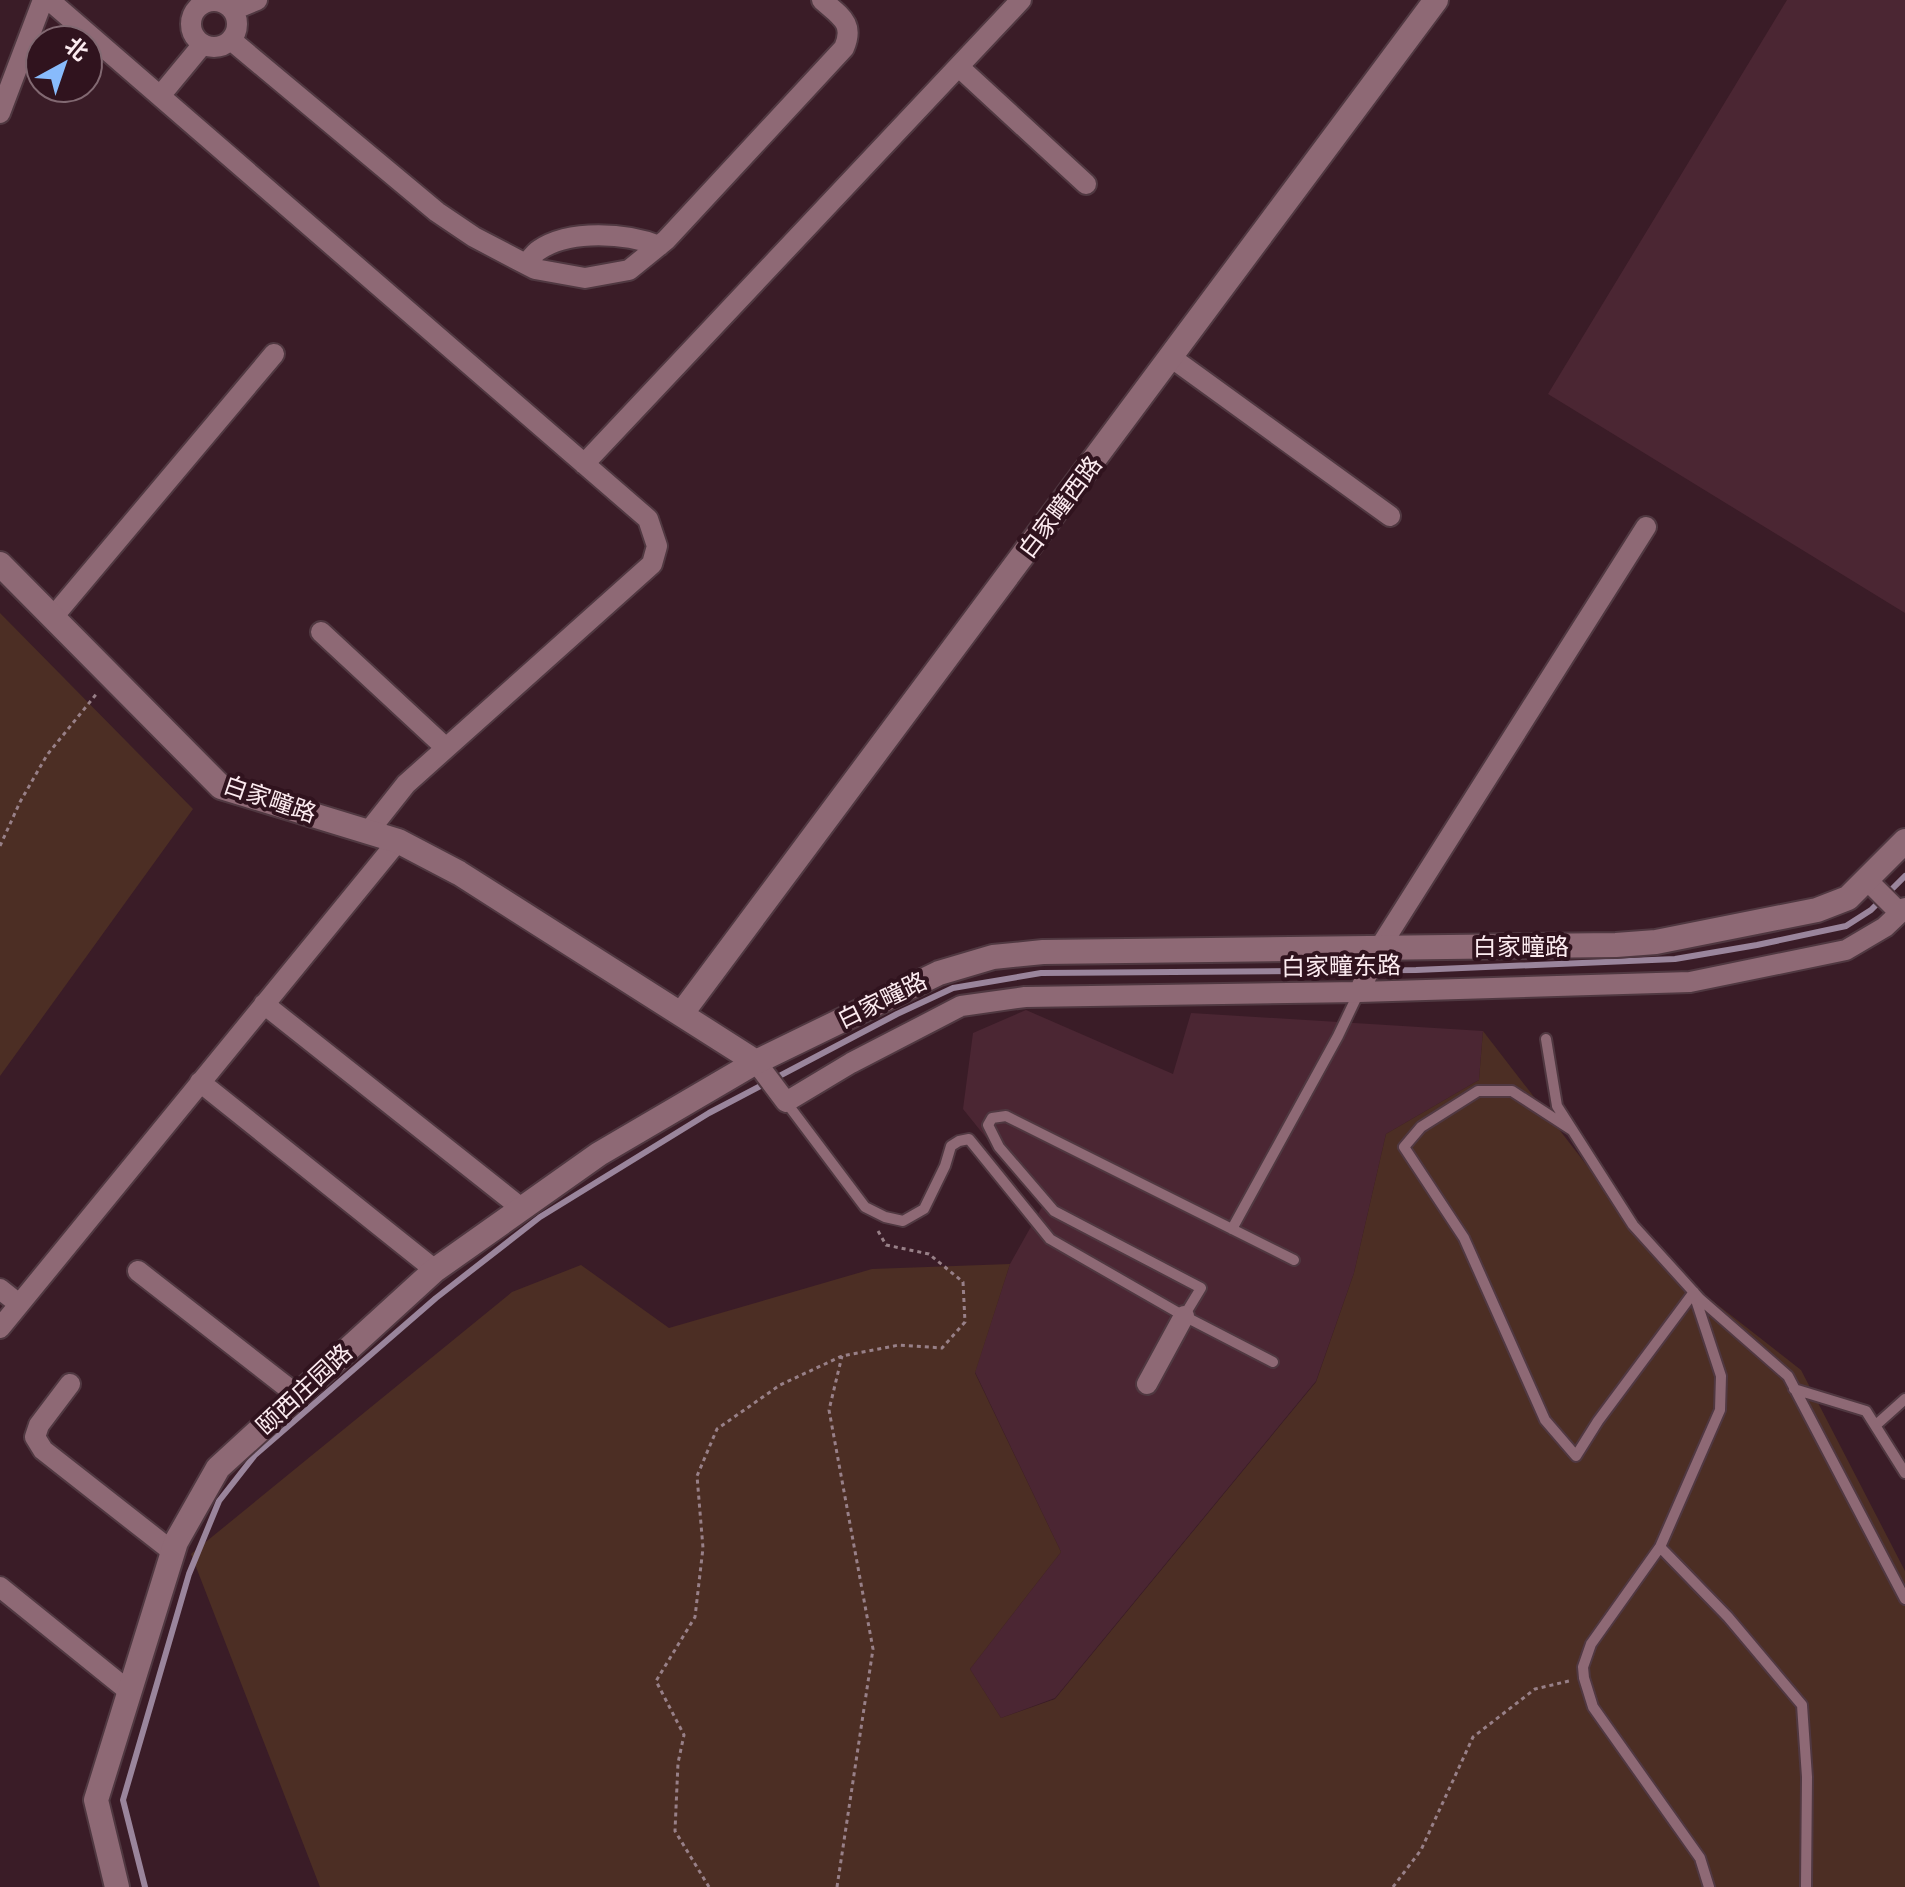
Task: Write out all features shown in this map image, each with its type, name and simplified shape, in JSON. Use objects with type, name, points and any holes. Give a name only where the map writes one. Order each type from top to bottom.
[{"type":"street","points":[[0,113],[46,0],[648,519],[657,546],[652,564],[406,784],[368,832]]},
{"type":"street","points":[[233,10],[257,0]]},
{"type":"street","points":[[231,40],[437,212],[474,237],[535,269],[585,278],[629,270],[659,246],[844,48],[849,35],[848,26],[822,0]]},
{"type":"street","points":[[584,464],[1021,0]]},
{"type":"street","name":"白家疃西路","points":[[682,1013],[1436,0]]},
{"type":"street","points":[[221,2],[233,10],[237,25],[231,40],[218,47],[197,40],[191,26],[198,3],[221,2]]},
{"type":"street","points":[[160,96],[203,44]]},
{"type":"street","points":[[959,67],[1086,184]]},
{"type":"street","points":[[526,264],[539,250],[565,240],[607,234],[638,237],[659,246]]},
{"type":"street","points":[[53,617],[274,354]]},
{"type":"street","points":[[1172,358],[1390,516]]},
{"type":"street","points":[[1369,970],[1646,527]]},
{"type":"street","name":"白家疃路","points":[[0,564],[221,787],[398,841],[459,873],[682,1013],[771,1081],[939,973],[993,957],[1043,952],[1369,970],[1656,942],[1817,910],[1848,898],[1891,902],[1905,841]]},
{"type":"street","points":[[321,632],[446,748]]},
{"type":"street","points":[[0,1328],[398,841]]},
{"type":"street","name":"白家疃东路","points":[[771,1081],[851,1063],[961,1006],[1025,997],[1369,970],[1690,982],[1846,950],[1885,927],[1891,902]]},
{"type":"street","points":[[264,1004],[520,1207]]},
{"type":"street","name":"颐西庄园路","points":[[117,1887],[96,1800],[176,1542],[218,1468],[435,1270],[520,1207],[599,1154],[771,1081]]},
{"type":"street","points":[[200,1082],[435,1270]]},
{"type":"street","points":[[138,1271],[297,1395]]},
{"type":"street","points":[[0,1289],[19,1304]]},
{"type":"street","points":[[1147,1384],[1184,1316]]},
{"type":"street","points":[[70,1384],[39,1425],[35,1437],[43,1450],[173,1552]]},
{"type":"street","points":[[0,1587],[130,1692]]},
{"type":"lane","points":[[1232,1229],[1338,1036],[1369,970]]},
{"type":"lane","points":[[1546,1039],[1557,1106],[1572,1130],[1633,1225],[1694,1292],[1788,1376],[1905,1599]]},
{"type":"lane","points":[[771,1081],[865,1207],[885,1217],[903,1221],[924,1209],[951,1146],[969,1139],[1050,1239],[1184,1316],[1273,1362]]},
{"type":"lane","points":[[1572,1130],[1512,1091],[1478,1091],[1421,1127],[1404,1147],[1464,1238],[1545,1420],[1576,1456],[1598,1421],[1694,1292]]},
{"type":"lane","points":[[1184,1316],[1201,1288],[1054,1211],[999,1147],[988,1125],[992,1118],[1006,1116],[1294,1260]]},
{"type":"lane","points":[[1694,1292],[1721,1376],[1720,1410],[1660,1547],[1591,1644],[1583,1667],[1593,1707],[1700,1858],[1709,1887]]},
{"type":"lane","points":[[1794,1389],[1866,1411],[1905,1473]]},
{"type":"lane","points":[[1876,1425],[1905,1399]]},
{"type":"lane","points":[[1660,1547],[1728,1617],[1802,1705],[1807,1777],[1806,1887]]},
{"type":"path","points":[[0,846],[20,802],[47,755],[111,675]]},
{"type":"path","points":[[709,1887],[675,1831],[678,1763],[684,1735],[656,1681],[695,1617],[703,1548],[697,1476],[717,1429],[780,1385],[842,1356],[899,1345],[942,1348],[965,1322],[963,1282],[929,1254],[886,1245],[865,1207]]},
{"type":"path","points":[[837,1887],[873,1649],[829,1410],[842,1356]]},
{"type":"path","points":[[1393,1887],[1421,1850],[1473,1737],[1535,1689],[1584,1678]]},
{"type":"shaded area","points":[[1787,0],[1905,0],[1905,613],[1548,394]]},
{"type":"shaded area","points":[[0,613],[193,809],[0,1076]]},
{"type":"shaded area","points":[[1026,1010],[1173,1074],[1191,1013],[1483,1031],[1479,1080],[1386,1134],[1354,1273],[1316,1381],[1055,1698],[1001,1718],[970,1669],[1061,1552],[975,1372],[1010,1264],[1042,1207],[963,1109],[973,1033]]},
{"type":"shaded area","points":[[1483,1031],[1660,1260],[1801,1370],[1905,1571],[1905,1887],[320,1887],[191,1554],[512,1292],[581,1265],[669,1328],[872,1269],[1010,1264],[975,1373],[1061,1552],[970,1669],[1001,1718],[1055,1699],[1316,1382],[1354,1273],[1386,1134],[1479,1080]]},
{"type":"waterway","points":[[145,1887],[123,1800],[189,1574],[219,1501],[255,1455],[436,1298],[540,1217],[709,1113],[953,988],[1041,973],[1416,970],[1675,959],[1846,926],[1871,910],[1905,876]]}]
